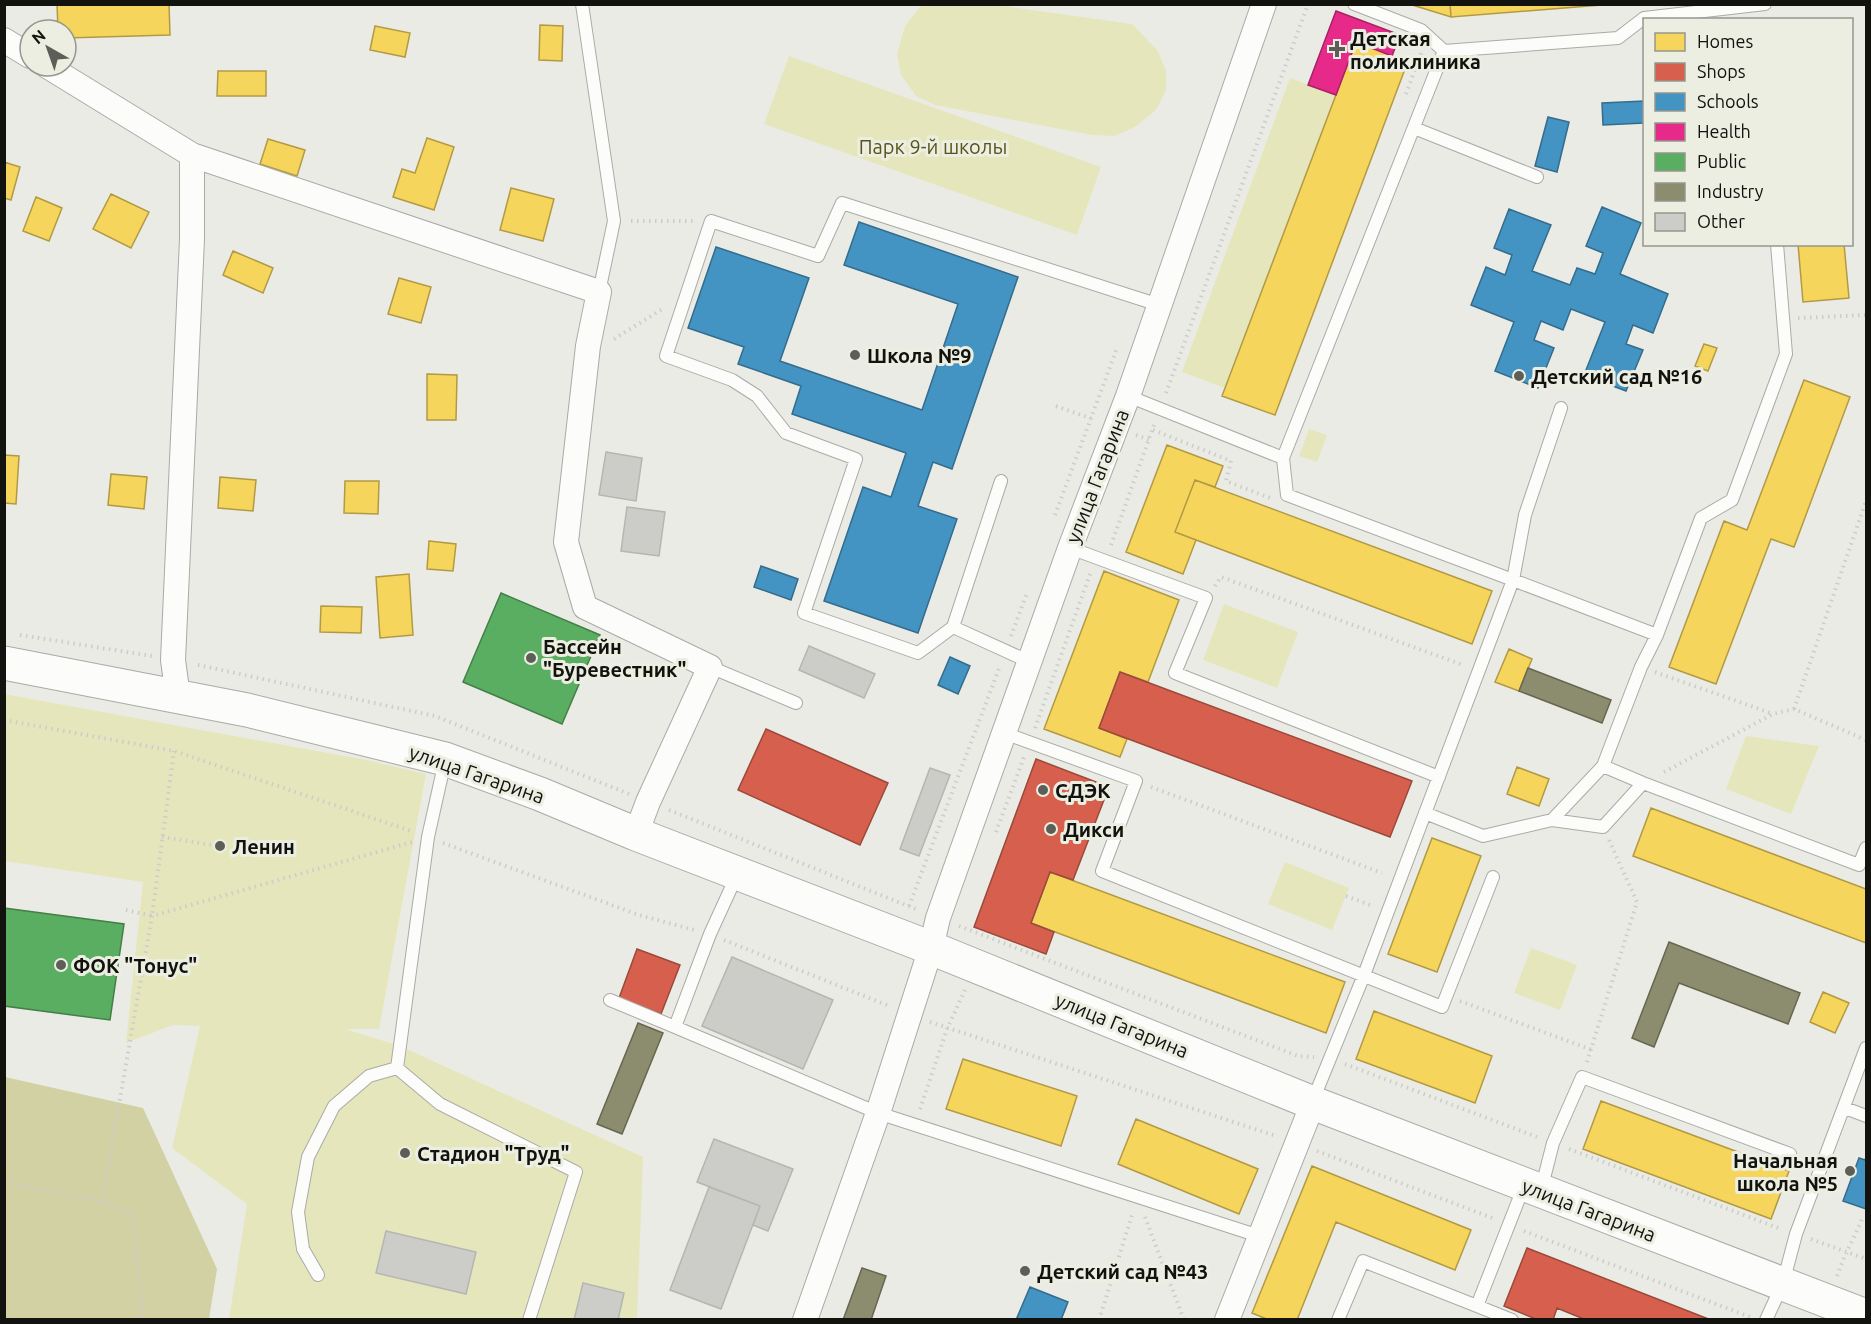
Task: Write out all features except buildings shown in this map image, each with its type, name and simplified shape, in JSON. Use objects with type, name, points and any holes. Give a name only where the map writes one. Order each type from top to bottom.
[{"type":"main road","name":"улица Гагарина","points":[[4,663],[247,710],[445,759],[540,794],[737,874],[935,933],[1312,1102],[1866,1316]]},
{"type":"street","name":"улица Гагарина","points":[[935,933],[1070,548],[1128,396],[1264,4]]},
{"type":"street","points":[[4,40],[18,49]]},
{"type":"street","points":[[66,78],[192,155],[599,292],[588,346],[566,542],[585,607],[710,667],[648,802],[636,834]]},
{"type":"street","points":[[178,697],[173,660],[192,251],[192,155]]},
{"type":"street","points":[[805,1320],[878,1113],[935,933]]},
{"type":"street","points":[[1227,1320],[1312,1102]]},
{"type":"lane","points":[[582,4],[614,221],[599,292]]},
{"type":"lane","points":[[1354,4],[1421,30],[1444,51],[1618,38],[1643,19]]},
{"type":"lane","points":[[1644,18],[1761,5]]},
{"type":"lane","points":[[1444,51],[1283,458],[1287,495],[1657,635]]},
{"type":"lane","points":[[1414,128],[1537,177]]},
{"type":"lane","points":[[1001,481],[953,627],[918,653],[804,613],[856,459],[786,433],[757,396],[732,380],[666,356],[711,221],[818,256],[842,203],[1159,305]]},
{"type":"lane","points":[[1552,820],[1603,766],[1641,667],[1657,635],[1701,518],[1732,500],[1786,354],[1777,246]]},
{"type":"lane","points":[[1128,396],[1283,458]]},
{"type":"lane","points":[[1312,1102],[1364,975],[1513,580],[1525,515],[1561,408]]},
{"type":"lane","points":[[1070,548],[1206,598],[1175,673],[1439,777]]},
{"type":"lane","points":[[953,627],[1030,662]]},
{"type":"lane","points":[[710,667],[796,703]]},
{"type":"lane","points":[[1004,734],[1136,781],[1102,871],[1442,1007],[1493,877]]},
{"type":"lane","points":[[397,1068],[428,837],[445,759]]},
{"type":"lane","points":[[1603,766],[1863,867],[1866,848]]},
{"type":"lane","points":[[1425,813],[1483,836],[1552,820],[1603,827],[1643,783]]},
{"type":"lane","points":[[675,1027],[737,874]]},
{"type":"lane","points":[[610,1000],[878,1113],[1259,1236]]},
{"type":"lane","points":[[1766,1320],[1783,1283],[1796,1234],[1866,1047]]},
{"type":"lane","points":[[318,1275],[303,1249],[298,1212],[308,1156],[334,1106],[369,1076],[397,1068]]},
{"type":"lane","points":[[397,1068],[440,1104],[576,1172],[529,1320]]},
{"type":"lane","points":[[1477,1306],[1508,1224],[1532,1188],[1582,1077],[1790,1154]]},
{"type":"lane","points":[[1845,1108],[1866,1116]]},
{"type":"lane","points":[[1338,1320],[1363,1261],[1512,1320]]},
{"type":"path","points":[[1105,561],[1308,4]]},
{"type":"path","points":[[614,221],[711,221]]},
{"type":"path","points":[[588,346],[607,343],[685,294]]},
{"type":"path","points":[[1783,319],[1866,315]]},
{"type":"path","points":[[1054,518],[1120,342]]},
{"type":"path","points":[[1056,406],[1082,415]]},
{"type":"path","points":[[1153,430],[1232,461],[1226,481],[1281,502]]},
{"type":"path","points":[[1794,709],[1866,501]]},
{"type":"path","points":[[1206,598],[1221,577],[1479,671]]},
{"type":"path","points":[[909,906],[1030,584]]},
{"type":"path","points":[[1641,667],[1773,714]]},
{"type":"path","points":[[1643,783],[1773,714],[1794,709],[1866,740]]},
{"type":"path","points":[[4,720],[174,751],[428,837],[639,915],[711,934],[947,1029],[1297,1143],[1756,1320]]},
{"type":"path","points":[[102,1201],[152,916],[174,751]]},
{"type":"path","points":[[1136,781],[1382,873]]},
{"type":"path","points":[[648,802],[909,906],[935,933],[1298,1056],[1330,1058],[1866,1259]]},
{"type":"path","points":[[1446,995],[1592,1050],[1637,902],[1603,827]]},
{"type":"path","points":[[162,837],[212,844]]},
{"type":"path","points":[[126,910],[152,916],[428,837]]},
{"type":"path","points":[[1346,896],[1371,904]]},
{"type":"path","points":[[915,1125],[947,1029]]},
{"type":"path","points":[[4,1182],[102,1201],[132,1214],[142,1307],[139,1320]]},
{"type":"path","points":[[1098,1320],[1137,1197]]},
{"type":"path","points":[[1137,1197],[1184,1320]]},
{"type":"path","points":[[1829,1301],[1846,1252],[1862,1219]]},
{"type":"green space","points":[[925,4],[997,5],[1132,24],[1158,51],[1166,71],[1166,90],[1156,110],[1135,127],[1114,136],[1092,135],[935,105],[916,96],[901,75],[897,54],[905,26]]},
{"type":"green space","name":"Парк 9-й школы","points":[[789,56],[1101,167],[1077,235],[764,124]]},
{"type":"green space","points":[[1290,78],[1336,95],[1225,388],[1182,372]]},
{"type":"green space","points":[[1309,429],[1327,435],[1317,462],[1299,456]]},
{"type":"green space","points":[[1224,604],[1298,632],[1277,688],[1203,660]]},
{"type":"green space","points":[[4,694],[366,760],[426,774],[379,1029],[345,1029],[400,1046],[643,1157],[637,1319],[229,1319],[247,1204],[172,1148],[200,1026],[173,1025],[126,1043],[143,882],[5,861]]},
{"type":"green space","points":[[1746,736],[1819,746],[1791,814],[1726,789]]},
{"type":"green space","points":[[1285,862],[1349,888],[1332,930],[1268,904]]},
{"type":"green space","points":[[1531,948],[1577,965],[1560,1010],[1514,993]]},
{"type":"green space","points":[[5,1077],[143,1108],[217,1269],[209,1319],[5,1319]]},
{"type":"place","name":"Детская поликлиника","points":[[1337,49]]},
{"type":"place","name":"Школа №9","points":[[855,355]]},
{"type":"place","name":"Детский сад №16","points":[[1519,376]]},
{"type":"place","name":"Бассейн \"Буревестник\"","points":[[531,658]]},
{"type":"place","name":"СДЭК","points":[[1043,790]]},
{"type":"place","name":"Дикси","points":[[1051,829]]},
{"type":"place","name":"Ленин","points":[[220,846]]},
{"type":"place","name":"ФОК \"Тонус\"","points":[[61,965]]},
{"type":"place","name":"Стадион \"Труд\"","points":[[405,1153]]},
{"type":"place","name":"Начальная школа №5","points":[[1850,1171]]},
{"type":"place","name":"Детский сад №43","points":[[1025,1271]]}]
